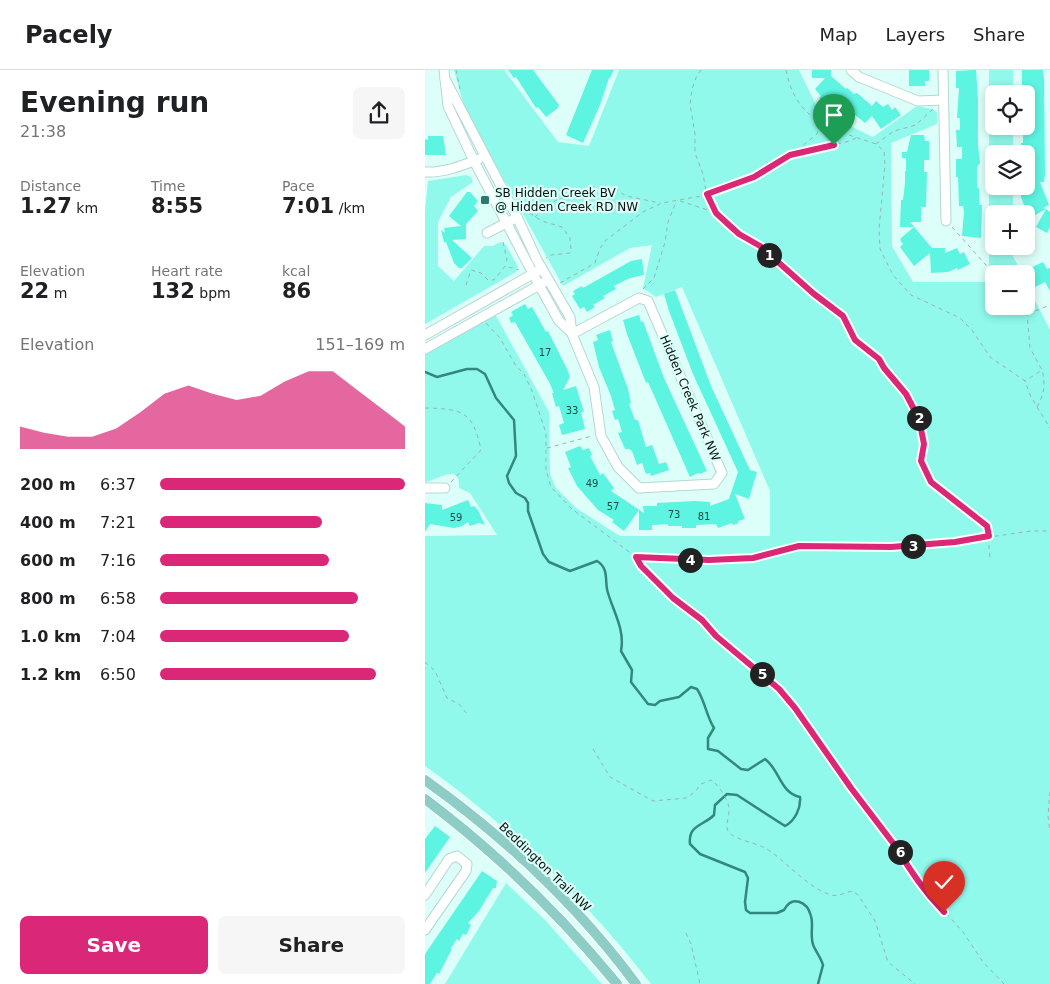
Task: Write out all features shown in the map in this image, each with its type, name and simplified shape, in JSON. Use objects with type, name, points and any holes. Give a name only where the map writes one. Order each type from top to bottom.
[{"type":"main road","name":"Beddington Trail NW","points":[[425,780],[487,828],[540,876],[605,945],[637,984]]},
{"type":"main road","name":"Beddington Trail NW","points":[[425,799],[473,836],[524,881],[598,960],[617,984]]},
{"type":"street","points":[[851,70],[859,77],[918,101],[938,101]]},
{"type":"street","points":[[943,70],[938,101],[946,221]]},
{"type":"street","points":[[444,75],[484,157],[518,213],[543,269],[569,318],[572,334]]},
{"type":"street","points":[[444,75],[448,106],[474,161],[559,321],[572,334]]},
{"type":"street","points":[[425,172],[435,173],[484,157]]},
{"type":"street","points":[[487,233],[507,222],[518,213]]},
{"type":"street","points":[[425,335],[543,269]]},
{"type":"street","points":[[425,349],[550,280]]},
{"type":"street","name":"Hidden Creek Park NW","points":[[639,298],[648,301],[722,473],[714,484],[639,488],[618,467],[601,436],[594,388],[572,334],[639,298]]},
{"type":"street","points":[[425,488],[445,488]]},
{"type":"street","points":[[425,895],[449,860],[457,856],[467,864],[466,871],[425,930]]},
{"type":"path","points":[[701,70],[692,88],[690,104],[695,134],[695,153],[703,174],[707,194],[716,213],[739,234],[760,246],[814,294],[843,316],[855,340],[879,359],[884,368],[906,394],[919,419],[924,444],[921,461],[931,482],[987,526],[990,558]]},
{"type":"path","points":[[786,70],[789,86],[802,108],[820,124],[876,144],[884,151],[885,164],[879,229],[880,250],[893,275],[911,295],[959,318],[973,330],[990,356],[1025,381],[1037,408],[1050,428]]},
{"type":"path","points":[[876,144],[895,131],[917,125],[938,101]]},
{"type":"path","points":[[535,217],[556,200],[592,187],[614,188],[626,196],[662,203],[707,194],[754,177],[790,155],[817,134],[820,124]]},
{"type":"path","points":[[790,155],[850,142],[857,137]]},
{"type":"path","points":[[678,201],[716,213]]},
{"type":"path","points":[[643,290],[654,278],[665,242],[668,222],[673,207],[678,201]]},
{"type":"path","points":[[560,283],[583,269],[591,267],[595,263],[600,248],[606,240],[643,212],[662,203]]},
{"type":"path","points":[[518,213],[525,209],[535,217],[562,227],[569,238],[570,253],[551,255],[546,258]]},
{"type":"path","points":[[946,221],[986,265]]},
{"type":"path","points":[[466,285],[471,270],[481,273],[488,280],[494,280],[505,266],[507,260],[503,242]]},
{"type":"path","points":[[505,266],[519,270]]},
{"type":"path","points":[[1035,311],[1050,305]]},
{"type":"path","points":[[1027,315],[1030,348],[1042,370],[1045,381],[1044,393],[1037,408]]},
{"type":"path","points":[[485,323],[500,338],[530,385],[546,433],[547,477],[554,492],[572,509],[636,557],[641,566],[673,598],[702,620],[716,636],[761,673],[787,698],[851,788],[899,851],[921,885],[963,932],[983,962],[1004,984]]},
{"type":"path","points":[[1025,381],[1042,370]]},
{"type":"path","points":[[425,408],[447,408],[465,414],[477,430],[481,450],[445,488]]},
{"type":"path","points":[[547,448],[595,435]]},
{"type":"path","points":[[636,557],[709,560],[753,558],[799,546],[891,547],[955,542],[1031,531],[1050,531]]},
{"type":"path","points":[[425,662],[435,670],[447,698],[459,704],[467,714]]},
{"type":"path","points":[[593,749],[610,777],[653,801],[687,798],[701,784],[711,780],[721,792],[730,810],[726,825],[728,832],[733,836],[756,843],[768,850],[798,875],[832,895],[853,891],[858,894],[875,921],[888,962],[915,984]]},
{"type":"path","points":[[1050,792],[1048,816],[1050,832]]},
{"type":"path","points":[[686,933],[691,944],[696,972],[701,984]]},
{"type":"shaded area","points":[[454,70],[504,70],[558,142],[589,146],[619,70],[799,70],[819,111],[873,137],[917,106],[937,112],[937,124],[891,143],[892,246],[913,282],[985,282],[985,315],[1035,315],[1035,301],[1050,330],[1050,984],[651,984],[601,924],[546,867],[488,814],[425,766],[425,536],[497,535],[470,493],[459,488],[459,480],[456,476],[447,474],[425,482],[425,353],[495,314],[549,412],[550,474],[556,488],[576,508],[620,536],[770,536],[770,491],[682,287],[656,297],[643,288],[652,245],[630,248],[563,286],[465,110]]},
{"type":"shaded area","points":[[989,70],[1013,70],[1013,85],[989,85]]},
{"type":"shaded area","points":[[989,135],[1013,135],[1013,145],[989,145]]},
{"type":"shaded area","points":[[466,175],[471,177],[473,182],[451,197],[438,222],[438,266],[454,281],[484,246],[493,246],[500,242],[506,245],[518,267],[516,272],[425,324],[425,211],[428,181]]},
{"type":"shaded area","points":[[989,195],[1013,195],[1013,205],[989,205]]},
{"type":"shaded area","points":[[989,255],[1013,256],[1018,265],[989,265]]},
{"type":"shaded area","points":[[506,883],[545,920],[602,984],[445,984]]},
{"type":"building","points":[[508,70],[533,70],[559,105],[558,108],[546,117],[538,107],[536,108],[516,77],[514,78]]},
{"type":"building","points":[[592,70],[614,70],[583,143],[566,135]]},
{"type":"building","points":[[812,70],[831,70],[831,76],[846,89],[854,94],[857,93],[872,106],[876,101],[883,107],[888,104],[892,110],[895,107],[901,115],[881,129],[872,116],[865,123],[854,114],[851,117],[847,113],[845,115],[826,99],[824,102],[819,98],[821,96],[815,89],[825,78],[812,78]]},
{"type":"building","points":[[909,70],[929,70],[929,81],[925,81],[925,86],[909,86]]},
{"type":"building","points":[[976,70],[980,163],[977,167],[977,188],[979,188],[979,205],[982,205],[981,238],[962,236],[964,212],[963,206],[959,206],[958,177],[956,177],[956,159],[962,159],[962,147],[957,147],[956,130],[960,130],[960,118],[957,118],[959,88],[956,88],[956,71]]},
{"type":"building","points":[[1022,70],[1043,70],[1045,174],[1044,182],[1040,182],[1049,205],[1035,215],[1035,205],[1024,205],[1021,195],[1035,195],[1035,145],[1021,145],[1021,143],[1023,143],[1023,135],[1035,135],[1035,85],[1022,85]]},
{"type":"building","points":[[911,135],[924,135],[925,141],[929,141],[929,160],[924,160],[924,172],[927,172],[926,207],[921,207],[921,222],[910,222],[932,248],[945,248],[945,253],[957,248],[960,254],[964,252],[970,264],[958,270],[957,268],[948,272],[931,273],[930,253],[914,266],[900,247],[903,244],[900,240],[901,238],[914,227],[900,227],[901,200],[903,200],[906,171],[906,158],[902,158],[902,152],[907,152]]},
{"type":"building","points":[[428,136],[443,136],[446,155],[425,155],[425,139],[428,140]]},
{"type":"building","points":[[467,192],[470,192],[478,201],[474,206],[478,211],[466,224],[466,239],[452,240],[472,258],[462,268],[459,268],[454,263],[446,242],[444,242],[441,230],[445,233],[444,228],[461,226],[449,216]]},
{"type":"building","points":[[1046,209],[1050,212],[1050,227],[1047,233],[1036,227]]},
{"type":"building","points":[[642,259],[644,275],[630,278],[614,286],[616,289],[603,296],[605,298],[593,305],[595,307],[587,312],[584,307],[580,309],[572,296],[575,294],[573,291],[582,286],[583,288],[631,261]]},
{"type":"building","points":[[1043,262],[1047,269],[1050,268],[1050,291],[1045,282],[1035,287],[1035,266]]},
{"type":"building","points":[[675,290],[711,386],[750,470],[757,472],[749,499],[735,494],[745,519],[738,521],[739,523],[733,525],[732,523],[718,528],[716,524],[696,525],[696,528],[668,526],[668,524],[652,525],[652,530],[639,530],[639,510],[624,531],[612,522],[614,520],[598,510],[577,486],[568,468],[571,467],[565,452],[580,446],[583,450],[589,448],[592,455],[590,456],[600,475],[603,473],[614,488],[611,491],[644,513],[643,506],[657,506],[657,503],[695,501],[710,502],[710,506],[729,499],[738,472],[693,374],[669,311],[664,294]]},
{"type":"building","points":[[525,304],[528,309],[532,307],[546,332],[548,331],[567,369],[570,377],[563,390],[576,386],[584,412],[581,412],[585,429],[562,435],[559,425],[564,423],[559,406],[556,407],[552,393],[554,393],[515,322],[511,323],[509,318],[513,315],[511,312]]},
{"type":"building","points":[[639,315],[641,322],[643,321],[664,378],[707,471],[700,474],[698,473],[690,477],[648,382],[646,383],[627,334],[623,320]]},
{"type":"building","points":[[610,330],[613,341],[611,342],[628,389],[631,403],[629,404],[635,420],[638,420],[646,447],[652,445],[659,464],[666,462],[669,470],[651,476],[650,473],[646,474],[642,463],[637,465],[632,451],[625,449],[618,433],[622,432],[618,419],[615,420],[612,411],[615,410],[599,367],[593,342],[598,340],[596,335]]},
{"type":"building","points":[[468,500],[471,507],[474,506],[478,510],[485,525],[479,523],[470,526],[468,522],[454,528],[430,524],[425,532],[425,503],[442,505],[442,510]]},
{"type":"building","points":[[435,826],[450,837],[425,873],[425,839]]},
{"type":"building","points":[[482,871],[497,881],[496,888],[493,888],[479,911],[468,923],[471,925],[466,935],[463,934],[459,941],[457,939],[451,948],[439,974],[437,973],[430,984],[425,984],[425,954]]},
{"type":"waterway","points":[[425,372],[437,377],[467,369],[477,369],[485,374],[496,398],[514,420],[516,456],[507,476],[509,483],[516,493],[525,498],[528,503],[528,511],[543,554],[549,562],[570,571],[597,561],[604,568],[608,593],[620,629],[621,651],[632,670],[631,682],[648,704],[655,705],[660,701],[679,697],[691,687],[697,689],[714,728],[708,738],[708,749],[718,751],[741,769],[748,770],[765,759],[788,791],[800,797],[797,814],[785,826],[737,795],[727,794],[715,805],[714,815],[697,826],[691,833],[690,844],[700,854],[745,872],[748,878],[745,902],[746,910],[750,913],[777,913],[795,901],[806,907],[812,920],[814,947],[823,965],[818,984]]},
{"type":"place","name":"SB Hidden Creek BV @ Hidden Creek RD NW","points":[[485,200]]},
{"type":"route","points":[[834,145],[790,155],[754,177],[707,194],[709,201],[716,213],[739,234],[760,246],[814,294],[840,313],[859,345],[879,359],[882,366],[906,394],[919,419],[924,444],[921,461],[931,482],[987,526],[989,536],[955,542],[891,547],[799,546],[753,558],[677,560],[636,557],[641,566],[673,598],[702,620],[716,636],[745,662],[761,673],[787,698],[851,788],[899,851],[921,885],[944,912]]}]
